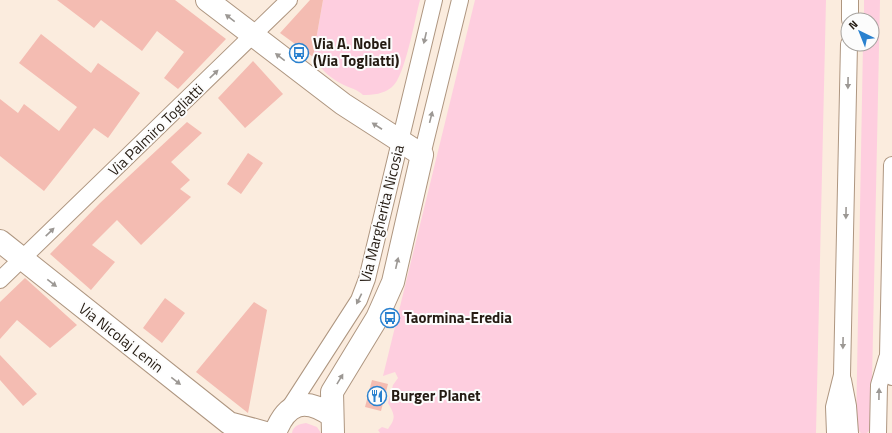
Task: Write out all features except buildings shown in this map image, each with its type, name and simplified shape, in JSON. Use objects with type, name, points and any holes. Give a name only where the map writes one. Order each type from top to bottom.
[{"type":"main road","points":[[207,0],[307,78],[343,104],[422,155]]},
{"type":"main road","name":"Via Margherita Nicosia","points":[[333,425],[332,392],[377,318],[393,282],[422,155]]},
{"type":"main road","name":"Via Nicolaj Lenin","points":[[0,241],[229,424],[266,433]]},
{"type":"main road","points":[[275,433],[280,420],[288,410],[302,405],[319,407],[333,425]]},
{"type":"street","name":"Via Palmiro Togliatti","points":[[0,280],[254,36],[289,0]]},
{"type":"street","name":"Via Margherita Nicosia","points":[[288,410],[359,300],[367,279],[434,0]]},
{"type":"street","name":"Via Margherita Nicosia","points":[[422,155],[460,0]]},
{"type":"street","points":[[850,0],[850,12]]},
{"type":"street","points":[[849,52],[842,375],[848,406],[850,433]]},
{"type":"street","points":[[892,165],[888,356],[892,377]]},
{"type":"street","points":[[878,433],[879,385],[888,356]]},
{"type":"street","points":[[835,433],[834,407],[842,375]]},
{"type":"shaded area","points":[[323,0],[420,0],[405,60],[397,81],[392,87],[382,93],[363,95],[336,81],[320,66],[313,57]]},
{"type":"shaded area","points":[[475,0],[826,0],[816,433],[380,433],[378,430],[382,427],[388,429],[394,416],[388,403],[393,385],[398,378],[395,372],[383,376]]},
{"type":"shaded area","points":[[864,0],[880,0],[880,12],[864,12]]},
{"type":"shaded area","points":[[863,52],[879,52],[871,429],[867,433],[861,433],[856,428]]},
{"type":"shaded area","points":[[306,423],[317,427],[321,433],[292,433],[297,426]]},
{"type":"place","name":"Via A. Nobel (Via Togliatti)","points":[[299,53]]},
{"type":"place","name":"Taormina-Eredia","points":[[390,318]]},
{"type":"place","name":"Burger Planet","points":[[377,396]]}]
